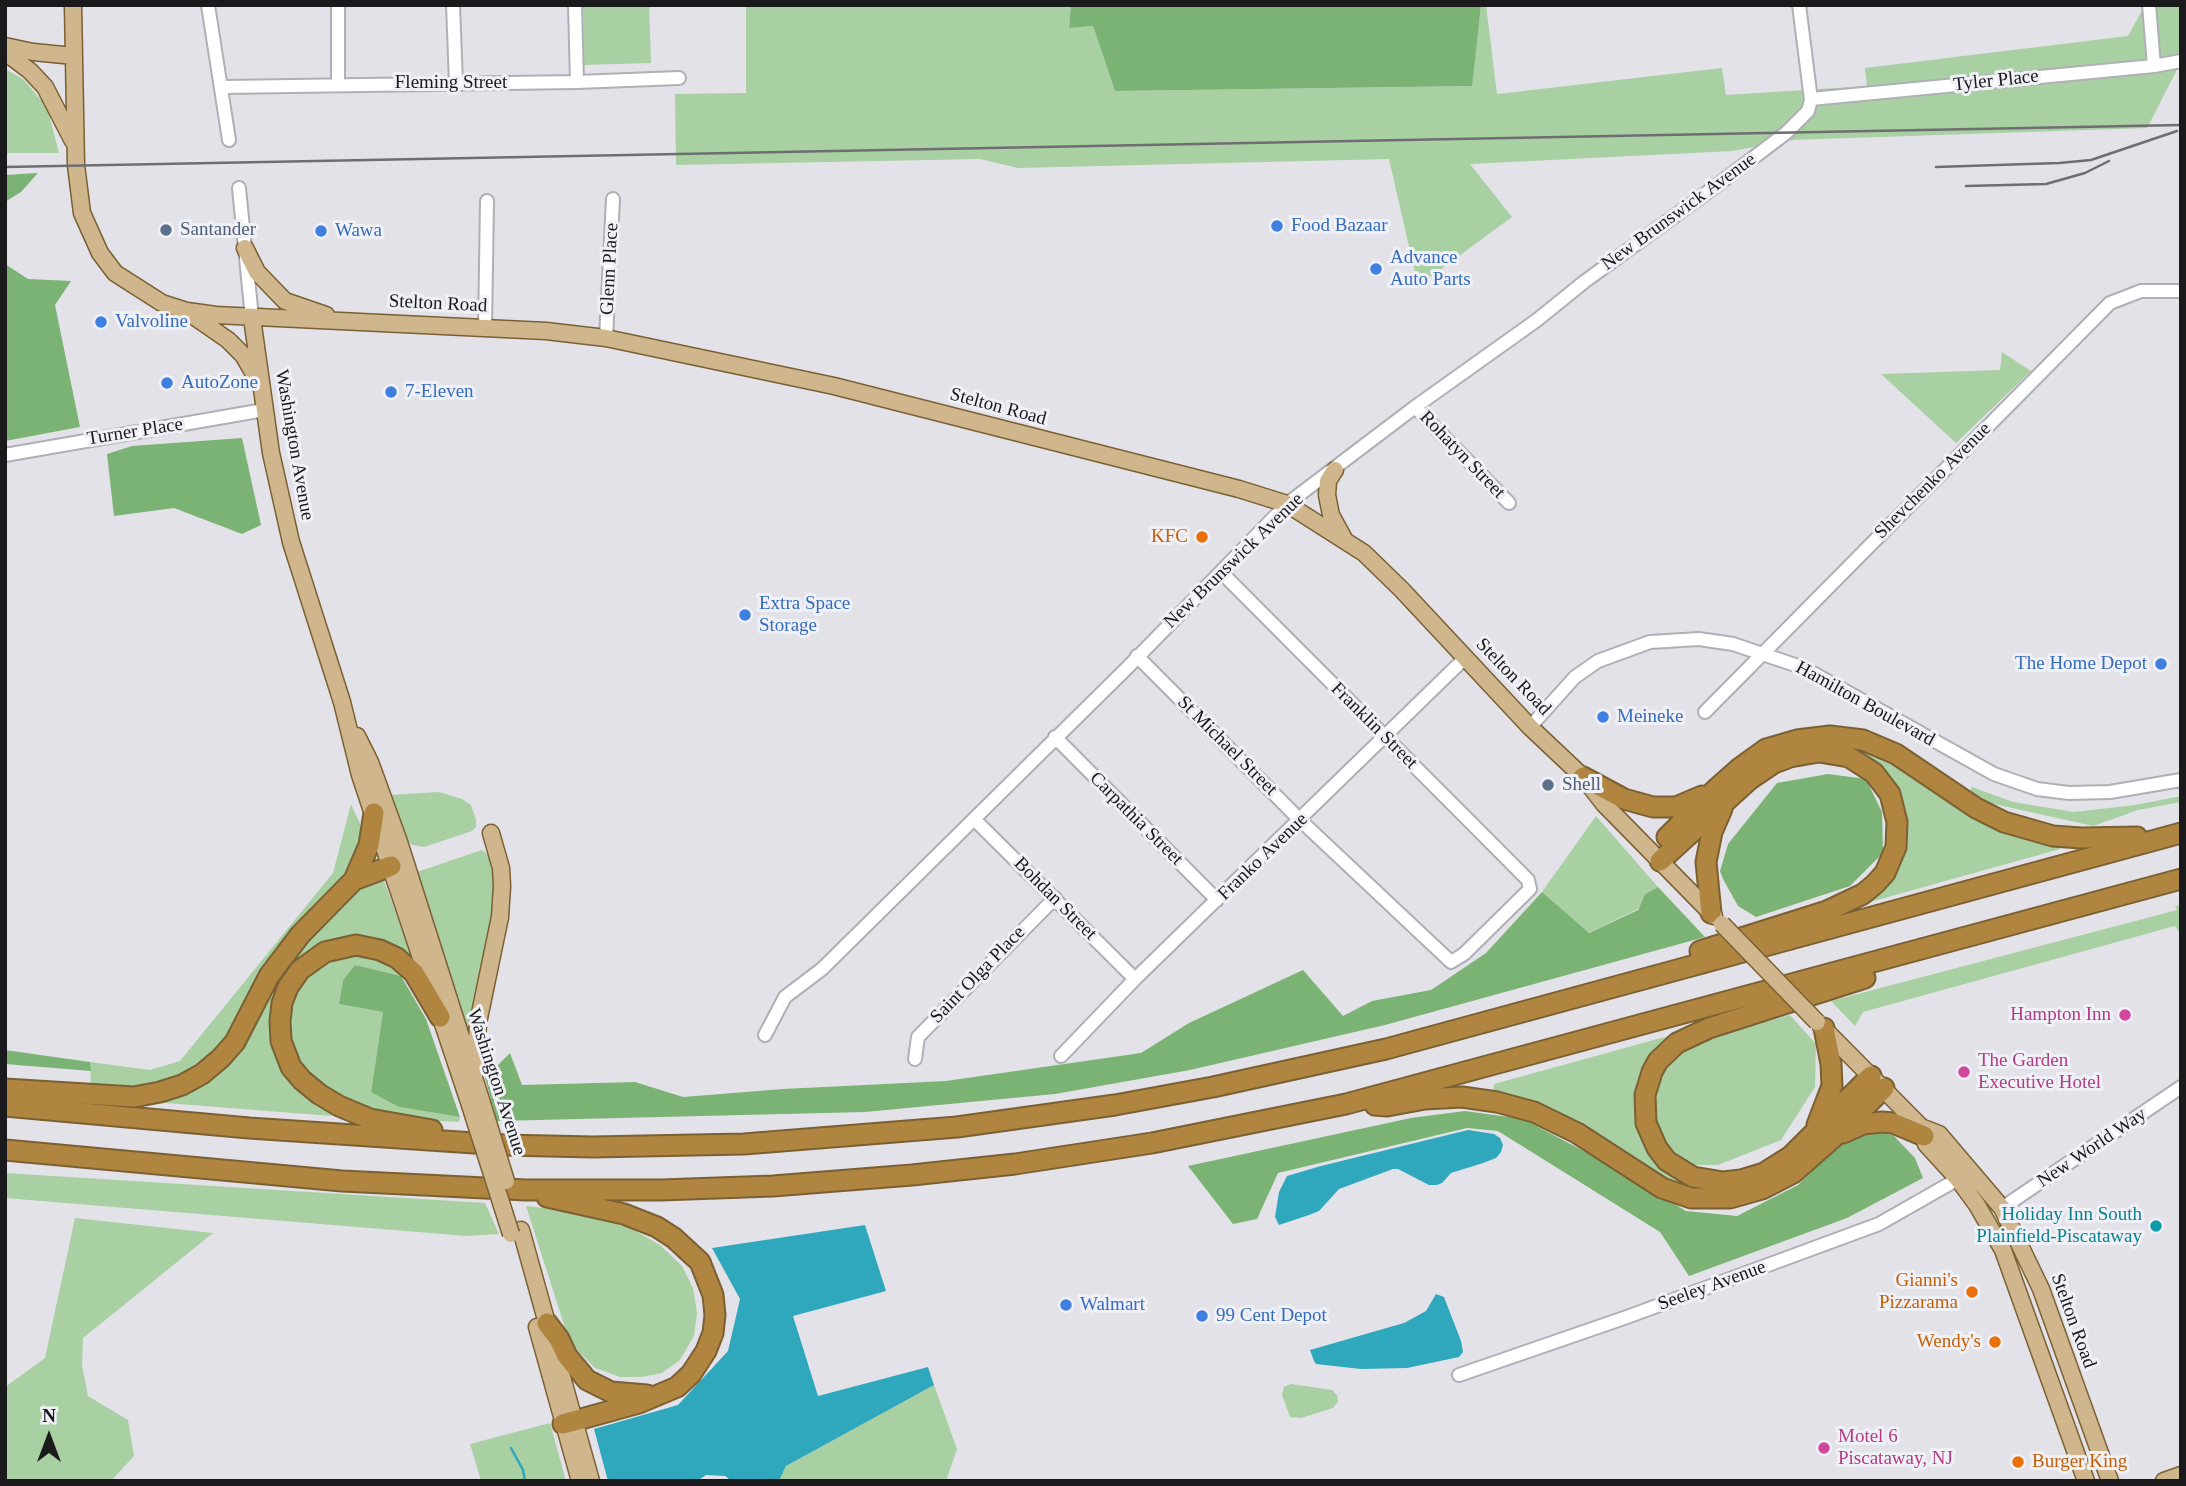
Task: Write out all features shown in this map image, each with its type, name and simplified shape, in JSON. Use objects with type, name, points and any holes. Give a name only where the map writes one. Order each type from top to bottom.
[{"type":"highway","points":[[1656,857],[1721,795],[1741,767],[1766,750],[1797,740],[1830,736],[1863,740],[1896,754],[1976,808],[2028,830],[2053,836],[2081,838],[2175,835]]},
{"type":"highway","points":[[1583,777],[1624,799],[1653,807],[1676,807],[1721,795],[1774,763],[1803,754],[1835,753],[1862,764],[1874,773],[1885,787],[1895,809],[1898,822],[1896,847],[1885,873],[1863,894],[1827,911],[1683,957],[1671,972]]},
{"type":"highway","points":[[1716,919],[1706,862],[1721,795]]},
{"type":"highway","points":[[5,1089],[134,1097],[171,1088],[202,1074],[235,1042],[269,976],[283,955],[354,880],[369,845],[374,813]]},
{"type":"highway","points":[[5,1106],[249,1128],[504,1145],[680,1146],[806,1140],[957,1127],[1213,1087],[1346,1059],[2175,835]]},
{"type":"highway","points":[[354,880],[391,866]]},
{"type":"highway","points":[[5,1150],[342,1181],[526,1190],[717,1188],[912,1175],[1062,1158],[1242,1126],[1346,1104],[2181,879]]},
{"type":"highway","points":[[440,1017],[414,973],[397,958],[369,946],[345,946],[316,956],[293,979],[282,1003],[281,1041],[292,1067],[302,1080],[338,1107],[370,1119],[416,1128],[465,1132],[504,1145]]},
{"type":"highway","points":[[1877,1082],[1791,1156],[1764,1173],[1741,1180],[1723,1182],[1693,1177],[1667,1161],[1650,1135],[1646,1123],[1645,1095],[1651,1072],[1667,1051],[1692,1034],[1872,975],[1889,958]]},
{"type":"highway","points":[[1810,1138],[1832,1086],[1831,1064],[1820,1025]]},
{"type":"highway","points":[[1346,1104],[1387,1106],[1425,1099],[1462,1097],[1510,1105],[1534,1112],[1577,1133],[1662,1188],[1692,1198],[1730,1198],[1762,1189],[1793,1173],[1835,1136],[1877,1082]]},
{"type":"highway","points":[[1835,1136],[1863,1124],[1882,1122],[1922,1131]]},
{"type":"highway","points":[[526,1190],[566,1202],[624,1214],[674,1238],[700,1262],[713,1295],[713,1333],[706,1351],[691,1374],[677,1387],[639,1403],[569,1422]]},
{"type":"highway","points":[[547,1323],[577,1369],[598,1387],[622,1394],[659,1395]]},
{"type":"main road","name":"Stelton Road","points":[[73,5],[76,146],[82,213],[100,253],[116,273],[138,290],[162,303],[187,311],[252,318],[546,331],[606,338],[834,386],[1239,489],[1287,504],[1364,553],[1922,1131],[1926,1144],[1958,1179],[2004,1250],[2085,1481]]},
{"type":"main road","points":[[5,46],[74,56]]},
{"type":"main road","points":[[5,52],[30,71],[45,87],[76,146]]},
{"type":"main road","points":[[245,248],[257,272],[285,301],[345,321]]},
{"type":"main road","points":[[187,311],[228,340],[243,355],[253,369],[261,389]]},
{"type":"main road","name":"Washington Avenue","points":[[252,318],[264,410],[291,542],[342,702],[360,775],[440,1017],[476,1104],[547,1323],[580,1481]]},
{"type":"main road","points":[[1335,470],[1328,481],[1327,495],[1331,515],[1344,539]]},
{"type":"main road","name":"Washington Avenue","points":[[342,702],[370,762],[399,842],[475,1085],[476,1104]]},
{"type":"main road","points":[[475,1085],[478,1023],[499,917],[502,887],[501,868],[491,833]]},
{"type":"main road","name":"Stelton Road","points":[[1922,1131],[1939,1133],[2002,1209],[2041,1289],[2112,1479]]},
{"type":"main road","name":"Washington Avenue","points":[[516,1232],[569,1422],[592,1481]]},
{"type":"main road","points":[[2164,1481],[2181,1479]]},
{"type":"street","points":[[208,5],[229,140]]},
{"type":"street","points":[[338,5],[338,84]]},
{"type":"street","points":[[453,5],[456,83]]},
{"type":"street","points":[[575,5],[577,82]]},
{"type":"street","points":[[1799,5],[1811,99]]},
{"type":"street","points":[[2149,5],[2154,66]]},
{"type":"street","name":"Tyler Place","points":[[1811,99],[2154,66],[2181,61]]},
{"type":"street","name":"Fleming Street","points":[[222,87],[679,78]]},
{"type":"street","name":"New Brunswick Avenue","points":[[765,1035],[785,997],[821,969],[974,819],[1287,504],[1786,133],[1808,111],[1811,99]]},
{"type":"street","name":"Washington Avenue","points":[[239,188],[252,318]]},
{"type":"street","name":"Glenn Place","points":[[606,338],[613,199]]},
{"type":"street","points":[[485,328],[488,201]]},
{"type":"street","name":"Shevchenko Avenue","points":[[1705,712],[2110,303],[2141,291],[2181,291]]},
{"type":"street","name":"Rohatyn Street","points":[[1415,407],[1509,503]]},
{"type":"street","name":"Turner Place","points":[[5,454],[264,410]]},
{"type":"street","name":"Franklin Street","points":[[1222,572],[1528,880],[1530,889],[1464,954],[1451,962],[1438,951]]},
{"type":"street","name":"Hamilton Boulevard","points":[[1530,727],[1575,677],[1598,662],[1650,642],[1699,639],[1762,652],[1804,668],[1994,774],[2037,789],[2069,793],[2110,792],[2181,780]]},
{"type":"street","name":"St Michael Street","points":[[1137,656],[1300,820],[1438,951]]},
{"type":"street","name":"Franko Avenue","points":[[1060,1056],[1135,979],[1465,658]]},
{"type":"street","name":"Carpathia Street","points":[[1055,737],[1217,900]]},
{"type":"street","name":"Bohdan Street","points":[[974,819],[1135,979]]},
{"type":"street","name":"Saint Olga Place","points":[[915,1059],[918,1037],[1055,898]]},
{"type":"street","name":"New World Way","points":[[2002,1209],[2181,1087]]},
{"type":"street","name":"Seeley Avenue","points":[[1459,1375],[1511,1359],[1879,1224],[1958,1179]]},
{"type":"green space","points":[[583,5],[649,5],[651,63],[584,65]]},
{"type":"green space","points":[[746,5],[1071,5],[1069,28],[1093,26],[1115,91],[1471,86],[1481,5],[1486,5],[1497,94],[1722,68],[1726,95],[1867,86],[1865,68],[2128,36],[2145,5],[2181,5],[2181,62],[2147,128],[1790,140],[1733,151],[1470,164],[1512,217],[1418,286],[1389,159],[1018,168],[980,159],[676,165],[675,94],[746,93]]},
{"type":"green space","points":[[1071,5],[1481,5],[1472,86],[1115,91],[1093,26],[1069,28]]},
{"type":"green space","points":[[5,69],[23,79],[47,107],[59,153],[5,153]]},
{"type":"green space","points":[[38,173],[21,192],[5,202],[5,175]]},
{"type":"green space","points":[[5,264],[28,279],[71,281],[55,305],[80,427],[5,441]]},
{"type":"green space","points":[[2002,352],[2031,371],[1956,443],[1881,374],[2000,370]]},
{"type":"green space","points":[[242,438],[261,525],[242,534],[174,508],[114,516],[107,454],[132,446]]},
{"type":"green space","points":[[1843,743],[1864,748],[2060,842],[2060,849],[1831,913],[1866,898],[1903,820]]},
{"type":"green space","points":[[1828,774],[1866,779],[1882,812],[1883,853],[1850,886],[1756,917],[1738,906],[1723,879],[1720,871],[1728,844],[1777,783]]},
{"type":"green space","points":[[1972,787],[2013,802],[2074,812],[2181,796],[2181,802],[2138,810],[2093,826],[1967,798]]},
{"type":"green space","points":[[439,792],[462,799],[471,805],[476,827],[472,831],[424,847],[413,845],[407,841],[390,795]]},
{"type":"green space","points":[[351,804],[366,837],[355,865],[223,1046],[196,1070],[158,1086],[91,1089],[90,1062],[150,1070],[180,1061],[333,873]]},
{"type":"green space","points":[[1596,816],[1658,887],[1645,894],[1638,909],[1588,933],[1542,892]]},
{"type":"green space","points":[[482,850],[491,858],[494,903],[490,934],[468,1030],[453,994],[417,872]]},
{"type":"green space","points":[[382,875],[412,958],[406,959],[388,946],[306,956],[274,1033],[332,1111],[331,1116],[141,1101],[195,1085],[282,963],[357,886]]},
{"type":"green space","points":[[1658,887],[1705,937],[1385,1025],[1190,1070],[1055,1094],[865,1112],[497,1121],[485,1078],[510,1053],[522,1085],[635,1082],[683,1097],[946,1081],[1141,1053],[1189,1023],[1303,970],[1343,1016],[1372,1001],[1431,990],[1486,953],[1542,892],[1589,933],[1638,910],[1645,894]]},
{"type":"green space","points":[[2181,905],[2181,935],[2175,926],[1863,1012],[1855,1026],[1831,1001],[2177,910],[2175,906]]},
{"type":"green space","points":[[369,953],[403,968],[401,976],[355,965],[343,980],[339,1004],[383,1012],[371,1091],[399,1107],[460,1117],[459,1122],[401,1119],[350,1103],[312,1079],[295,1060],[288,1040],[286,1020],[295,986],[326,958]]},
{"type":"green space","points":[[355,965],[401,976],[426,1019],[460,1117],[399,1107],[371,1092],[383,1012],[339,1004],[343,980]]},
{"type":"green space","points":[[1790,1015],[1816,1044],[1815,1087],[1781,1140],[1718,1165],[1693,1165],[1666,1147],[1653,1115],[1658,1082],[1670,1059],[1686,1045]]},
{"type":"green space","points":[[1672,1035],[1637,1103],[1676,1177],[1700,1189],[1660,1182],[1493,1093],[1494,1084]]},
{"type":"green space","points":[[5,1050],[90,1062],[91,1071],[5,1064]]},
{"type":"green space","points":[[1465,1111],[1523,1119],[1614,1167],[1686,1211],[1737,1216],[1798,1185],[1838,1145],[1869,1131],[1893,1135],[1915,1158],[1923,1178],[1847,1218],[1689,1276],[1660,1232],[1498,1131],[1467,1128],[1278,1173],[1257,1219],[1233,1224],[1188,1166],[1411,1118]]},
{"type":"green space","points":[[5,1173],[485,1203],[499,1234],[466,1236],[5,1198]]},
{"type":"green space","points":[[526,1206],[580,1212],[627,1226],[660,1245],[682,1266],[693,1288],[697,1313],[694,1336],[680,1360],[662,1373],[620,1377],[595,1368],[578,1351],[567,1334]]},
{"type":"green space","points":[[75,1218],[213,1233],[83,1338],[82,1365],[88,1396],[128,1420],[134,1456],[111,1481],[5,1481],[5,1387],[45,1358]]},
{"type":"green space","points":[[1291,1384],[1332,1390],[1337,1395],[1338,1402],[1333,1408],[1301,1418],[1290,1417],[1282,1395],[1284,1387]]},
{"type":"green space","points":[[934,1385],[957,1449],[946,1481],[779,1481],[786,1466]]},
{"type":"green space","points":[[550,1423],[566,1481],[481,1481],[470,1444]]},
{"type":"water","points":[[1468,1130],[1494,1134],[1500,1138],[1503,1145],[1501,1152],[1496,1158],[1451,1173],[1437,1185],[1429,1185],[1393,1169],[1339,1189],[1319,1211],[1279,1225],[1275,1217],[1279,1192],[1287,1176]]},
{"type":"water","points":[[865,1225],[886,1291],[793,1316],[818,1396],[928,1367],[934,1385],[786,1466],[779,1481],[732,1481],[725,1476],[706,1475],[697,1481],[608,1481],[594,1429],[678,1405],[728,1351],[740,1299],[712,1248]]},
{"type":"water","points":[[1436,1294],[1444,1297],[1461,1341],[1463,1352],[1459,1357],[1407,1368],[1361,1369],[1316,1364],[1314,1361],[1310,1350],[1404,1323],[1426,1311]]},
{"type":"waterway","points":[[511,1448],[523,1470],[525,1481]]},
{"type":"railway","points":[[5,167],[2181,125]]},
{"type":"railway","points":[[1936,167],[2091,160],[2177,131]]},
{"type":"railway","points":[[1966,186],[2046,184],[2085,173],[2109,161]]},
{"type":"place","name":"Food Bazaar","points":[[1277,226]]},
{"type":"place","name":"Santander","points":[[166,230]]},
{"type":"place","name":"Wawa","points":[[321,231]]},
{"type":"place","name":"Advance Auto Parts","points":[[1376,269]]},
{"type":"place","name":"Valvoline","points":[[101,322]]},
{"type":"place","name":"AutoZone","points":[[167,383]]},
{"type":"place","name":"7-Eleven","points":[[391,392]]},
{"type":"place","name":"KFC","points":[[1202,537]]},
{"type":"place","name":"Extra Space Storage","points":[[745,615]]},
{"type":"place","name":"The Home Depot","points":[[2161,664]]},
{"type":"place","name":"Meineke","points":[[1603,717]]},
{"type":"place","name":"Shell","points":[[1548,785]]},
{"type":"place","name":"Hampton Inn","points":[[2125,1015]]},
{"type":"place","name":"The Garden Executive Hotel","points":[[1964,1072]]},
{"type":"place","name":"Holiday Inn South Plainfield-Piscataway","points":[[2156,1226]]},
{"type":"place","name":"Gianni's Pizzarama","points":[[1972,1292]]},
{"type":"place","name":"Walmart","points":[[1066,1305]]},
{"type":"place","name":"99 Cent Depot","points":[[1202,1316]]},
{"type":"place","name":"Wendy's","points":[[1995,1342]]},
{"type":"place","name":"Motel 6 Piscataway, NJ","points":[[1824,1448]]},
{"type":"place","name":"Burger King","points":[[2018,1462]]}]
